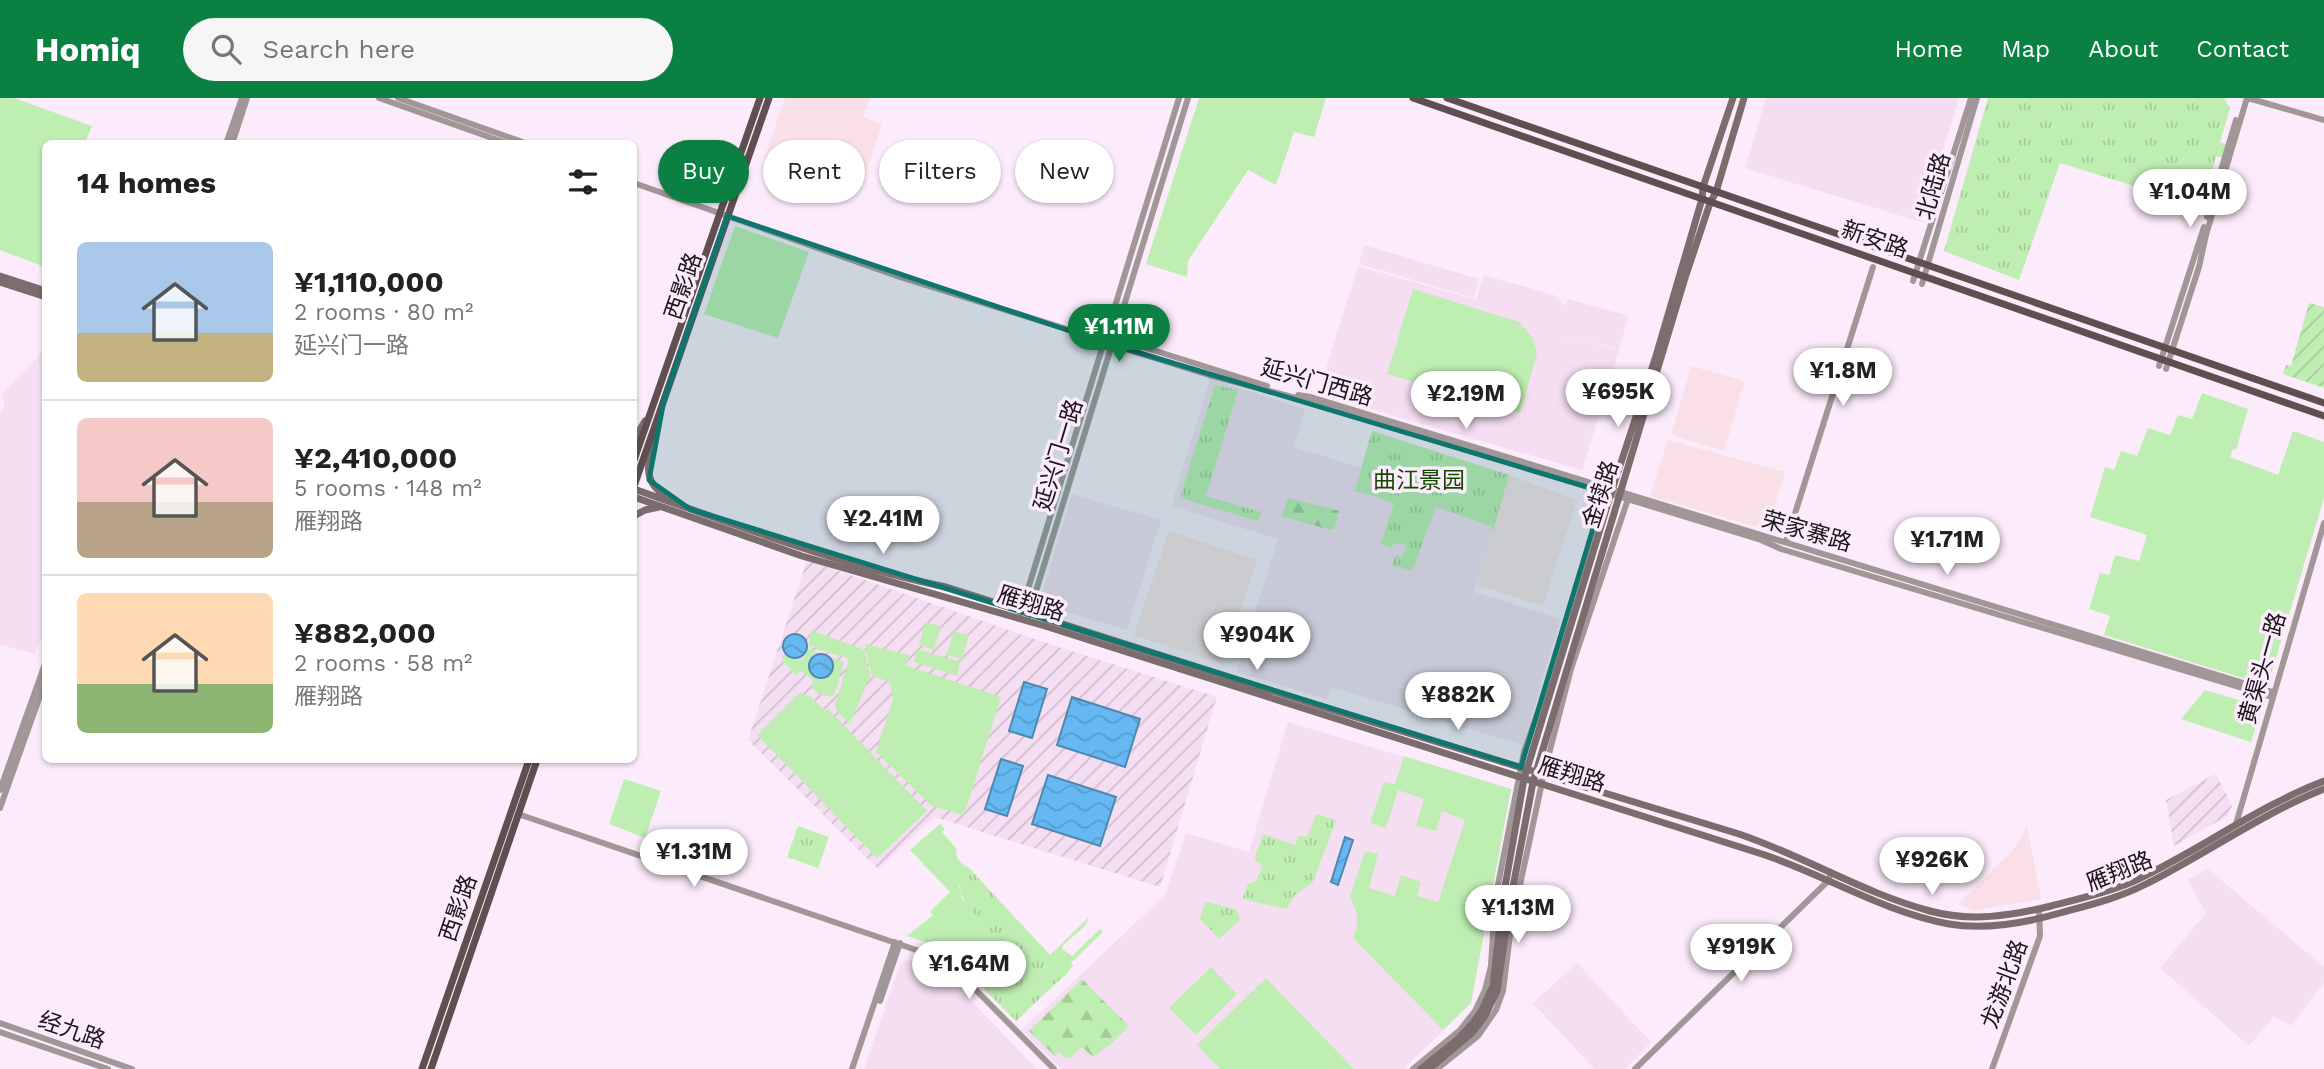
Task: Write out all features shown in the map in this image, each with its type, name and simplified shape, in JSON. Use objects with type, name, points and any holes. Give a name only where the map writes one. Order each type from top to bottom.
[{"type":"main road","name":"西影路","points":[[724,215],[760,98]]},
{"type":"main road","name":"西影路","points":[[637,477],[655,413],[724,215],[769,98]]},
{"type":"main road","name":"新安路","points":[[1413,98],[1914,277],[2164,364],[2324,416]]},
{"type":"main road","name":"新安路","points":[[1447,98],[2324,404]]},
{"type":"main road","name":"金犊路","points":[[1429,1069],[1474,1032],[1497,991],[1509,908],[1537,783],[1532,770],[1706,201],[1703,187],[1733,98]]},
{"type":"main road","name":"金犊路","points":[[1706,201],[1716,192],[1744,98]]},
{"type":"main road","points":[[0,276],[42,290]]},
{"type":"main road","points":[[0,282],[42,297]]},
{"type":"main road","name":"西影路","points":[[637,453],[655,413]]},
{"type":"main road","points":[[637,436],[655,413]]},
{"type":"main road","points":[[655,413],[649,481],[659,492],[691,509]]},
{"type":"main road","name":"雁翔路","points":[[637,489],[805,547],[1025,612],[1315,705],[1758,840],[1864,897],[1908,913],[1951,924],[1980,926],[2040,919],[2110,898],[2144,885],[2263,817],[2324,789]]},
{"type":"main road","name":"雁翔路","points":[[637,498],[802,556],[1018,620],[1537,783],[1938,913],[1985,917],[2039,909],[2130,882],[2298,791],[2324,781]]},
{"type":"main road","points":[[637,515],[651,508],[665,508]]},
{"type":"main road","name":"西影路","points":[[422,1069],[528,763]]},
{"type":"main road","name":"西影路","points":[[431,1069],[536,763]]},
{"type":"main road","points":[[1420,1069],[1457,1040],[1473,1023],[1493,986],[1521,778],[1532,770]]},
{"type":"street","points":[[227,140],[242,98]]},
{"type":"street","points":[[233,140],[247,98]]},
{"type":"street","points":[[379,98],[498,140]]},
{"type":"street","points":[[398,98],[517,140]]},
{"type":"street","name":"延兴门一路","points":[[1027,623],[1025,612],[1104,339],[1179,98]]},
{"type":"street","name":"延兴门一路","points":[[1018,620],[1025,612],[1188,98]]},
{"type":"street","name":"北陆路","points":[[1914,277],[1971,98]]},
{"type":"street","name":"北陆路","points":[[1923,280],[1977,98]]},
{"type":"street","points":[[2164,364],[2199,267],[2246,98],[2324,120]]},
{"type":"street","name":"延兴门西路","points":[[637,184],[900,276],[1092,337],[1616,494]]},
{"type":"street","points":[[1786,542],[1873,267]]},
{"type":"street","points":[[1532,770],[1575,657],[1616,494]]},
{"type":"street","name":"荣家寨路","points":[[1616,494],[1786,542],[2273,694]]},
{"type":"street","name":"荣家寨路","points":[[1616,494],[1761,540],[1781,549],[2273,694]]},
{"type":"street","name":"黄渠头一路","points":[[2236,824],[2324,523]]},
{"type":"street","points":[[0,790],[42,672]]},
{"type":"street","points":[[0,808],[42,689]]},
{"type":"street","points":[[1413,1069],[1460,1030],[1475,1011],[1485,990],[1492,957],[1495,900],[1521,778]]},
{"type":"street","points":[[1437,1069],[1478,1036],[1496,1010],[1503,991],[1511,928],[1537,783]]},
{"type":"street","points":[[518,814],[925,953],[955,970],[1054,1069]]},
{"type":"street","points":[[1635,1069],[1829,877]]},
{"type":"street","name":"龙游北路","points":[[1992,1069],[2040,936],[2039,909]]},
{"type":"street","points":[[854,1069],[897,943]]},
{"type":"street","name":"经九路","points":[[0,1023],[132,1069]]},
{"type":"street","name":"经九路","points":[[0,1032],[108,1069]]},
{"type":"highlighted area","points":[[727,216],[1103,342],[1604,492],[1521,767],[690,509],[649,480],[664,400]]},
{"type":"shaded area","points":[[785,98],[870,98],[863,117],[882,124],[865,174],[865,140],[771,140]]},
{"type":"shaded area","points":[[1766,98],[1959,98],[1921,222],[1745,168]]},
{"type":"shaded area","points":[[1364,245],[1479,279],[1474,298],[1359,264]]},
{"type":"shaded area","points":[[1358,266],[1476,300],[1484,275],[1554,295],[1566,306],[1568,299],[1629,316],[1619,349],[1551,334],[1619,350],[1582,470],[1318,394]]},
{"type":"shaded area","points":[[42,352],[42,637],[35,654],[0,645],[0,412],[5,405],[1,395]]},
{"type":"shaded area","points":[[1691,366],[1745,381],[1724,451],[1671,435]]},
{"type":"shaded area","points":[[1210,379],[1305,409],[1294,447],[1361,468],[1372,431],[1509,475],[1474,592],[1560,619],[1523,745],[1331,687],[1327,699],[1236,672],[1278,539],[1171,506]]},
{"type":"shaded area","points":[[1668,440],[1785,472],[1767,530],[1650,496]]},
{"type":"shaded area","points":[[1509,475],[1577,500],[1543,606],[1477,585]]},
{"type":"shaded area","points":[[1072,494],[1161,520],[1127,630],[1039,604]]},
{"type":"shaded area","points":[[1169,531],[1257,560],[1222,664],[1134,635]]},
{"type":"shaded area","points":[[807,560],[1040,641],[1217,697],[1160,887],[934,817],[878,869],[748,740]]},
{"type":"shaded area","points":[[1288,722],[1511,789],[1471,1003],[1404,1069],[1061,1069],[1022,1030],[1165,895],[1186,833],[1249,852]]},
{"type":"shaded area","points":[[2216,774],[2232,806],[2227,816],[2174,846],[2166,800]]},
{"type":"shaded area","points":[[2027,826],[2041,899],[1974,910],[1958,904],[2013,850]]},
{"type":"shaded area","points":[[2208,869],[2324,967],[2324,983],[2291,1026],[2274,1016],[2249,1046],[2160,968],[2206,913],[2187,880]]},
{"type":"shaded area","points":[[909,959],[959,988],[1037,1069],[864,1069],[900,964]]},
{"type":"shaded area","points":[[1577,963],[1651,1042],[1625,1069],[1594,1069],[1533,1003]]},
{"type":"green space","points":[[0,98],[14,98],[92,126],[86,140],[42,140],[42,266],[0,250]]},
{"type":"green space","points":[[1199,98],[1326,98],[1314,137],[1294,132],[1276,185],[1248,170],[1188,261],[1187,277],[1146,264]]},
{"type":"green space","points":[[1988,98],[2224,98],[2230,108],[2220,142],[2228,145],[2224,158],[2216,156],[2202,207],[2060,163],[2019,280],[1944,251]]},
{"type":"green space","points":[[735,226],[809,252],[778,338],[704,314]]},
{"type":"green space","points":[[1413,289],[1519,322],[1533,338],[1537,354],[1520,413],[1387,374]]},
{"type":"green space","points":[[2309,303],[2324,307],[2324,388],[2283,374],[2286,365],[2291,366]]},
{"type":"green space","points":[[1215,385],[1238,390],[1206,496],[1261,512],[1258,521],[1180,498]]},
{"type":"green space","points":[[2202,393],[2248,409],[2236,450],[2233,449],[2230,457],[2278,475],[2293,431],[2324,442],[2324,498],[2270,678],[2259,683],[2104,635],[2110,616],[2089,609],[2100,573],[2109,575],[2115,555],[2139,561],[2147,535],[2090,517],[2105,467],[2114,470],[2121,451],[2137,456],[2148,428],[2170,435],[2178,415],[2192,419]]},
{"type":"green space","name":"曲江景园","points":[[1372,431],[1509,475],[1493,531],[1491,526],[1436,507],[1412,571],[1392,565],[1396,555],[1402,557],[1407,545],[1394,543],[1392,548],[1381,544],[1394,503],[1355,490]]},
{"type":"green space","points":[[1288,498],[1339,511],[1334,529],[1282,516]]},
{"type":"green space","points":[[925,622],[941,626],[934,650],[919,645]]},
{"type":"green space","points":[[811,630],[865,650],[870,676],[850,724],[836,710],[835,705],[849,659],[809,646]]},
{"type":"green space","points":[[954,631],[969,635],[962,659],[946,655]]},
{"type":"green space","points":[[865,644],[909,655],[907,666],[1001,697],[964,815],[932,806],[876,752],[893,700],[890,682],[872,676]]},
{"type":"green space","points":[[808,649],[820,654],[811,659],[809,664],[811,673],[819,678],[832,671],[833,665],[829,657],[844,662],[834,696],[817,693],[812,689],[813,680],[801,671],[796,675],[782,661],[783,655],[797,660],[804,658]]},
{"type":"green space","points":[[917,649],[960,662],[957,676],[914,662]]},
{"type":"green space","points":[[2205,690],[2256,705],[2260,713],[2251,742],[2181,719]]},
{"type":"green space","points":[[799,693],[810,696],[825,711],[828,709],[927,811],[877,858],[757,735]]},
{"type":"green space","points":[[1404,756],[1511,789],[1471,1003],[1443,1030],[1353,938],[1357,917],[1350,897],[1365,851],[1378,854],[1369,888],[1395,896],[1401,875],[1421,882],[1417,896],[1438,902],[1465,820],[1442,811],[1436,831],[1416,826],[1424,799],[1398,790],[1386,828],[1370,823],[1384,782],[1395,784]]},
{"type":"green space","points":[[624,779],[661,791],[645,838],[609,824]]},
{"type":"green space","points":[[1316,814],[1336,820],[1313,882],[1294,896],[1287,909],[1242,899],[1248,884],[1255,882],[1262,869],[1254,860],[1263,834],[1295,845],[1299,835],[1307,837]]},
{"type":"green space","points":[[940,824],[945,829],[942,832],[956,848],[957,858],[1050,955],[1089,917],[1086,925],[1063,945],[1062,949],[1072,956],[1100,929],[1103,932],[1071,963],[1073,966],[1063,977],[967,885],[959,885],[962,899],[979,915],[1028,1010],[1022,1015],[959,959],[935,945],[907,936],[933,915],[930,912],[950,892],[910,850]]},
{"type":"green space","points":[[798,826],[829,837],[818,868],[787,857]]},
{"type":"green space","points":[[967,866],[1067,973],[1016,1021],[964,969],[974,944],[977,917],[961,893],[960,880]]},
{"type":"green space","points":[[1205,901],[1237,910],[1240,920],[1219,939],[1200,919]]},
{"type":"green space","points":[[1211,967],[1237,994],[1196,1035],[1169,1008]]},
{"type":"green space","points":[[1266,978],[1354,1069],[1220,1069],[1197,1045]]},
{"type":"green space","points":[[1082,979],[1129,1026],[1093,1057],[1082,1047],[1070,1058],[1065,1058],[1059,1052],[1055,1056],[1029,1031]]},
{"type":"water","points":[[795,634],[806,641],[807,646],[800,657],[795,658],[784,651],[783,646],[790,635]]},
{"type":"water","points":[[821,654],[832,661],[833,666],[826,677],[821,678],[810,671],[809,666],[816,655]]},
{"type":"water","points":[[1024,682],[1047,689],[1032,738],[1009,731]]},
{"type":"water","points":[[1072,697],[1140,719],[1125,767],[1057,745]]},
{"type":"water","points":[[1001,759],[1023,766],[1007,816],[985,809]]},
{"type":"water","points":[[1048,775],[1116,797],[1100,846],[1032,824]]},
{"type":"water","points":[[1345,837],[1353,840],[1338,885],[1331,882]]}]
